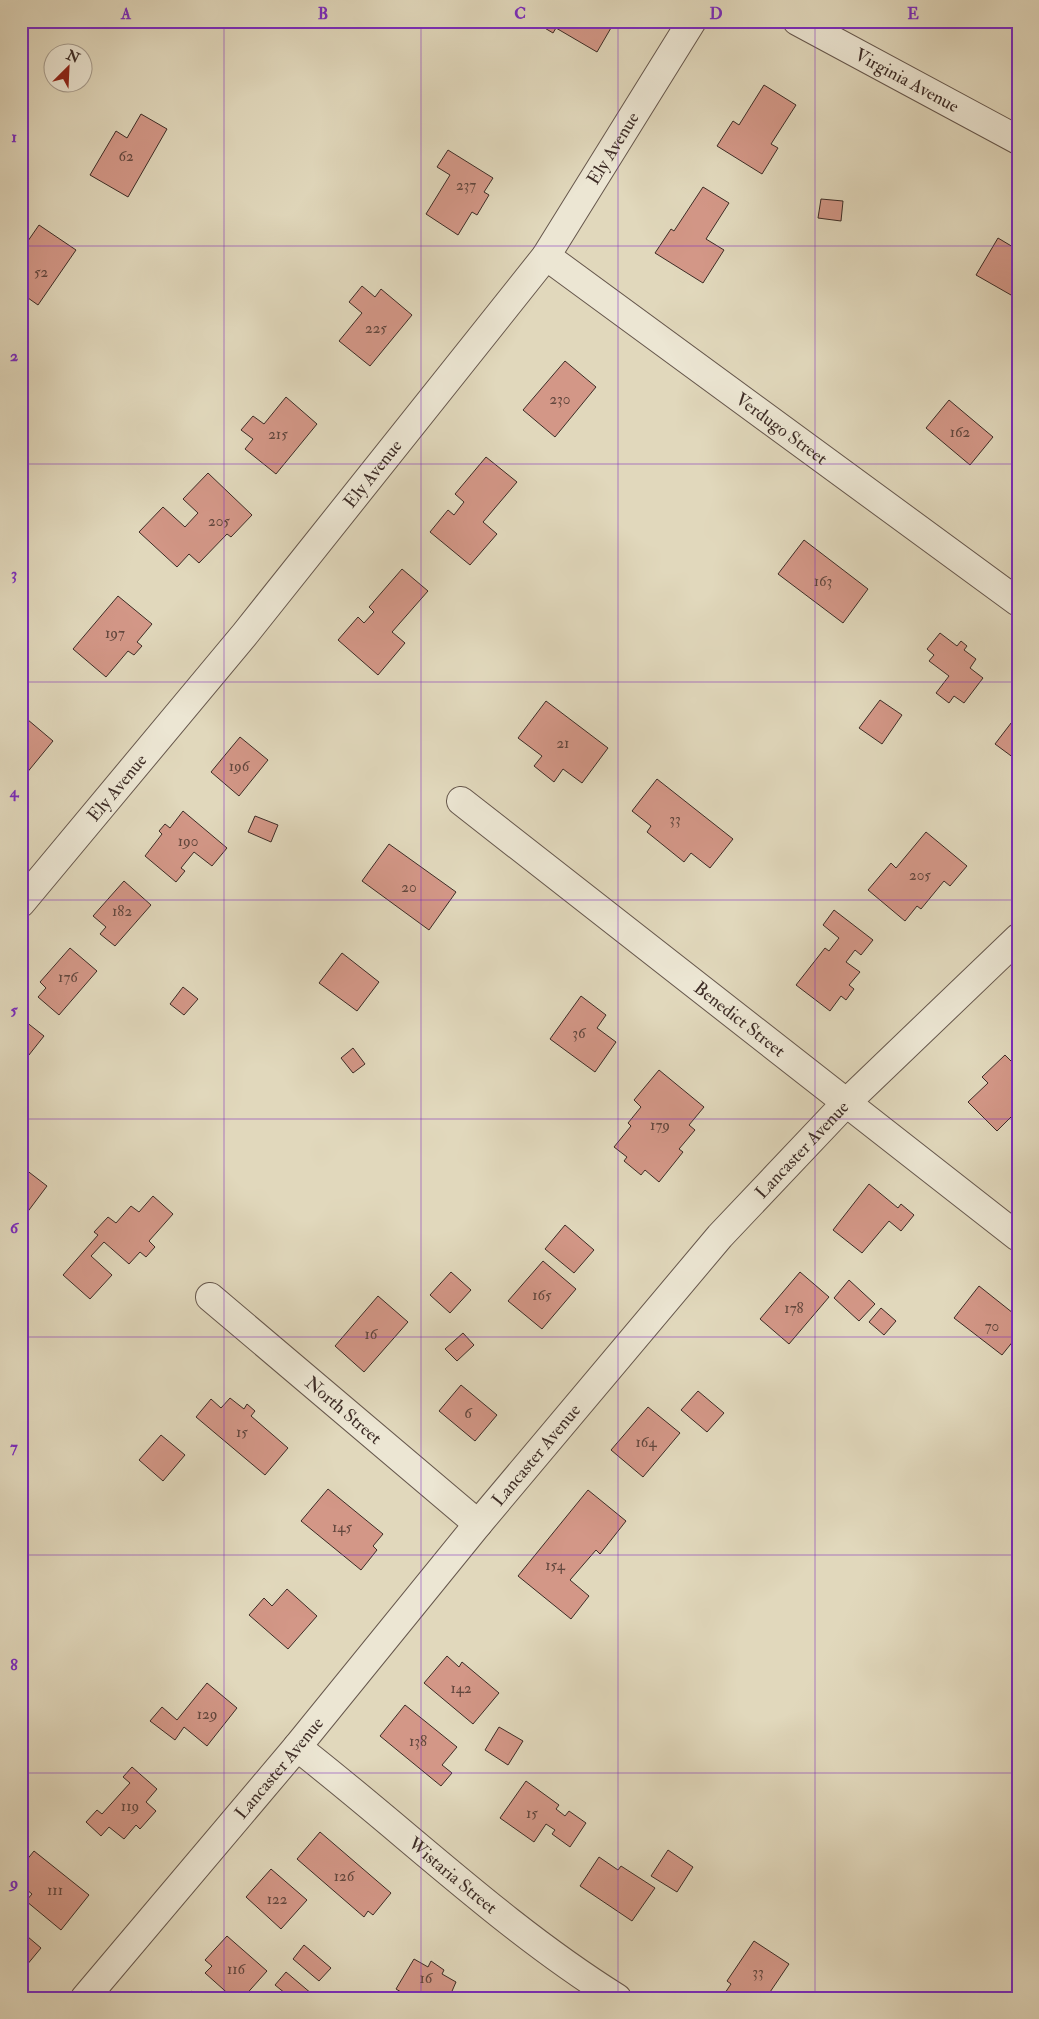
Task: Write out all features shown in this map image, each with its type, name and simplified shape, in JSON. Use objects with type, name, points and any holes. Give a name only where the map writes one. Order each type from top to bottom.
[{"type":"street","name":"Ely Avenue","points":[[21,904],[245,634],[546,256],[692,21]]},
{"type":"street","name":"Virginia Avenue","points":[[797,21],[1018,140]]},
{"type":"street","name":"Verdugo Street","points":[[546,256],[1018,602]]},
{"type":"street","name":"Benedict Street","points":[[461,801],[845,1104],[1018,1237]]},
{"type":"street","name":"Lancaster Avenue","points":[[85,1998],[297,1747],[478,1524],[720,1236],[845,1104],[1018,938]]},
{"type":"street","name":"North Street","points":[[210,1297],[478,1524]]},
{"type":"street","name":"Wistaria Street","points":[[297,1747],[358,1794],[471,1892],[617,1998]]},
{"type":"building","points":[[533,21],[615,21],[597,52],[556,28],[553,33]]},
{"type":"building","points":[[764,85],[796,105],[771,144],[778,148],[762,174],[717,146],[733,121],[739,125]]},
{"type":"building","points":[[141,114],[167,129],[128,197],[90,175],[116,131],[127,138]]},
{"type":"building","points":[[448,150],[493,178],[484,192],[489,195],[477,215],[472,212],[458,235],[426,214],[450,175],[437,167]]},
{"type":"building","points":[[703,187],[729,203],[706,239],[724,250],[703,283],[655,253],[671,229],[674,231]]},
{"type":"building","points":[[821,199],[843,201],[841,221],[818,218]]},
{"type":"building","points":[[39,225],[76,250],[38,305],[21,293],[21,251]]},
{"type":"building","points":[[998,238],[1018,250],[1018,299],[976,275]]},
{"type":"building","points":[[362,286],[375,297],[381,289],[412,315],[370,366],[339,341],[362,313],[349,302]]},
{"type":"building","points":[[565,361],[596,387],[555,437],[523,410]]},
{"type":"building","points":[[286,397],[317,424],[276,474],[245,449],[253,439],[241,430],[253,416],[264,424]]},
{"type":"building","points":[[949,400],[993,437],[970,465],[926,428]]},
{"type":"building","points":[[486,457],[517,482],[483,522],[497,534],[470,565],[430,532],[448,510],[454,515],[464,502],[455,494]]},
{"type":"building","points":[[208,473],[252,515],[231,537],[227,534],[199,563],[189,554],[177,567],[139,532],[163,507],[185,527],[198,513],[183,499]]},
{"type":"building","points":[[804,540],[868,589],[843,623],[778,574]]},
{"type":"building","points":[[402,569],[428,591],[392,632],[405,643],[378,675],[338,640],[358,617],[364,623],[374,612],[369,607]]},
{"type":"building","points":[[118,596],[152,624],[137,642],[142,646],[134,655],[128,651],[106,677],[73,649]]},
{"type":"building","points":[[940,633],[957,646],[961,641],[967,646],[964,650],[976,659],[970,668],[983,678],[964,703],[954,696],[949,703],[936,693],[949,676],[929,661],[934,655],[927,649]]},
{"type":"building","points":[[880,700],[902,715],[882,744],[859,728]]},
{"type":"building","points":[[546,701],[608,748],[582,783],[563,769],[554,782],[534,766],[542,756],[518,738]]},
{"type":"building","points":[[21,714],[53,741],[21,780]]},
{"type":"building","points":[[1018,714],[1018,761],[995,744]]},
{"type":"building","points":[[240,737],[268,760],[239,796],[211,772]]},
{"type":"building","points":[[657,779],[733,839],[710,868],[691,853],[684,862],[647,832],[651,826],[632,811]]},
{"type":"building","points":[[183,811],[227,848],[212,866],[194,852],[181,868],[185,871],[176,882],[145,856],[162,834],[159,831],[165,824],[170,828]]},
{"type":"building","points":[[255,816],[278,825],[271,842],[248,832]]},
{"type":"building","points":[[926,832],[967,866],[950,886],[944,881],[921,909],[917,906],[905,921],[868,890],[891,863],[896,868]]},
{"type":"building","points":[[389,844],[456,892],[429,930],[362,881]]},
{"type":"building","points":[[124,881],[151,905],[115,946],[100,934],[106,927],[93,916]]},
{"type":"building","points":[[834,910],[873,940],[861,955],[855,950],[846,962],[860,972],[849,985],[854,989],[846,1000],[841,996],[830,1011],[796,985],[825,948],[829,951],[839,938],[823,925]]},
{"type":"building","points":[[70,948],[97,971],[59,1015],[38,997],[46,988],[40,982]]},
{"type":"building","points":[[342,953],[379,982],[357,1011],[319,983]]},
{"type":"building","points":[[183,987],[198,999],[184,1015],[170,1004]]},
{"type":"building","points":[[581,996],[606,1015],[597,1028],[616,1042],[595,1072],[550,1039]]},
{"type":"building","points":[[21,1018],[44,1036],[21,1065]]},
{"type":"building","points":[[353,1048],[365,1064],[353,1073],[341,1058]]},
{"type":"building","points":[[1005,1055],[1011,1061],[1018,1055],[1018,1120],[1013,1115],[997,1131],[968,1102],[988,1083],[982,1077]]},
{"type":"building","points":[[659,1070],[704,1107],[689,1125],[695,1130],[679,1149],[683,1152],[659,1182],[645,1170],[641,1175],[624,1161],[627,1157],[614,1147],[631,1126],[628,1123],[641,1107],[634,1100]]},
{"type":"building","points":[[21,1166],[47,1186],[26,1214],[21,1211]]},
{"type":"building","points":[[869,1184],[898,1208],[901,1204],[914,1215],[901,1231],[889,1221],[862,1253],[833,1230]]},
{"type":"building","points":[[153,1196],[173,1214],[149,1241],[155,1247],[146,1257],[140,1252],[129,1264],[104,1242],[91,1256],[112,1275],[90,1299],[63,1275],[98,1235],[94,1232],[108,1217],[116,1223],[131,1206],[139,1212]]},
{"type":"building","points":[[565,1225],[594,1250],[574,1273],[545,1249]]},
{"type":"building","points":[[543,1261],[576,1289],[542,1329],[508,1301]]},
{"type":"building","points":[[451,1272],[471,1290],[450,1313],[430,1295]]},
{"type":"building","points":[[800,1272],[829,1297],[789,1344],[760,1319]]},
{"type":"building","points":[[849,1280],[875,1304],[859,1321],[834,1298]]},
{"type":"building","points":[[979,1286],[1018,1317],[1018,1335],[1002,1355],[954,1318]]},
{"type":"building","points":[[378,1296],[408,1322],[364,1372],[335,1346]]},
{"type":"building","points":[[881,1308],[896,1321],[884,1335],[869,1322]]},
{"type":"building","points":[[463,1333],[474,1345],[457,1361],[445,1349]]},
{"type":"building","points":[[461,1385],[497,1415],[475,1441],[439,1411]]},
{"type":"building","points":[[698,1391],[724,1413],[707,1432],[681,1410]]},
{"type":"building","points":[[230,1398],[244,1409],[247,1404],[255,1411],[251,1416],[288,1448],[265,1475],[196,1417],[211,1399],[221,1408]]},
{"type":"building","points":[[648,1407],[680,1433],[643,1477],[611,1450]]},
{"type":"building","points":[[161,1435],[185,1455],[163,1481],[139,1460]]},
{"type":"building","points":[[328,1489],[383,1534],[373,1546],[377,1550],[361,1570],[301,1521]]},
{"type":"building","points":[[588,1490],[626,1521],[600,1554],[596,1550],[570,1580],[589,1596],[571,1619],[518,1576]]},
{"type":"building","points":[[287,1589],[317,1616],[288,1649],[249,1615],[264,1598],[272,1606]]},
{"type":"building","points":[[447,1656],[459,1667],[462,1662],[499,1693],[473,1724],[424,1683]]},
{"type":"building","points":[[207,1683],[237,1708],[207,1746],[184,1727],[175,1740],[150,1721],[162,1707],[177,1720]]},
{"type":"building","points":[[405,1705],[457,1747],[442,1765],[452,1773],[441,1786],[380,1736]]},
{"type":"building","points":[[499,1727],[523,1741],[508,1765],[485,1750]]},
{"type":"building","points":[[132,1767],[157,1789],[146,1802],[156,1811],[140,1829],[136,1825],[124,1839],[109,1827],[101,1836],[86,1822],[97,1810],[102,1814],[130,1783],[123,1777]]},
{"type":"building","points":[[526,1781],[559,1805],[556,1809],[565,1816],[569,1811],[586,1823],[570,1847],[552,1834],[555,1830],[546,1824],[534,1842],[500,1818]]},
{"type":"building","points":[[320,1832],[391,1893],[373,1915],[368,1911],[364,1917],[297,1859]]},
{"type":"building","points":[[668,1850],[693,1867],[677,1892],[651,1876]]},
{"type":"building","points":[[34,1851],[89,1895],[61,1930],[26,1901],[32,1894],[21,1885],[21,1867]]},
{"type":"building","points":[[599,1857],[618,1870],[621,1866],[655,1888],[632,1921],[580,1886]]},
{"type":"building","points":[[271,1869],[307,1900],[281,1929],[246,1897]]},
{"type":"building","points":[[21,1931],[41,1948],[21,1972]]},
{"type":"building","points":[[227,1936],[267,1971],[243,1998],[233,1998],[205,1973],[212,1966],[205,1960]]},
{"type":"building","points":[[754,1941],[789,1964],[766,1998],[731,1998],[725,1993],[731,1984],[727,1981]]},
{"type":"building","points":[[304,1945],[331,1968],[319,1981],[293,1959]]},
{"type":"building","points":[[414,1959],[428,1967],[431,1961],[444,1970],[442,1974],[456,1982],[449,1998],[411,1998],[396,1989]]},
{"type":"building","points":[[286,1972],[312,1994],[309,1998],[291,1998],[275,1985]]},
{"type":"building","points":[[191,1991],[200,1998],[185,1998]]}]
